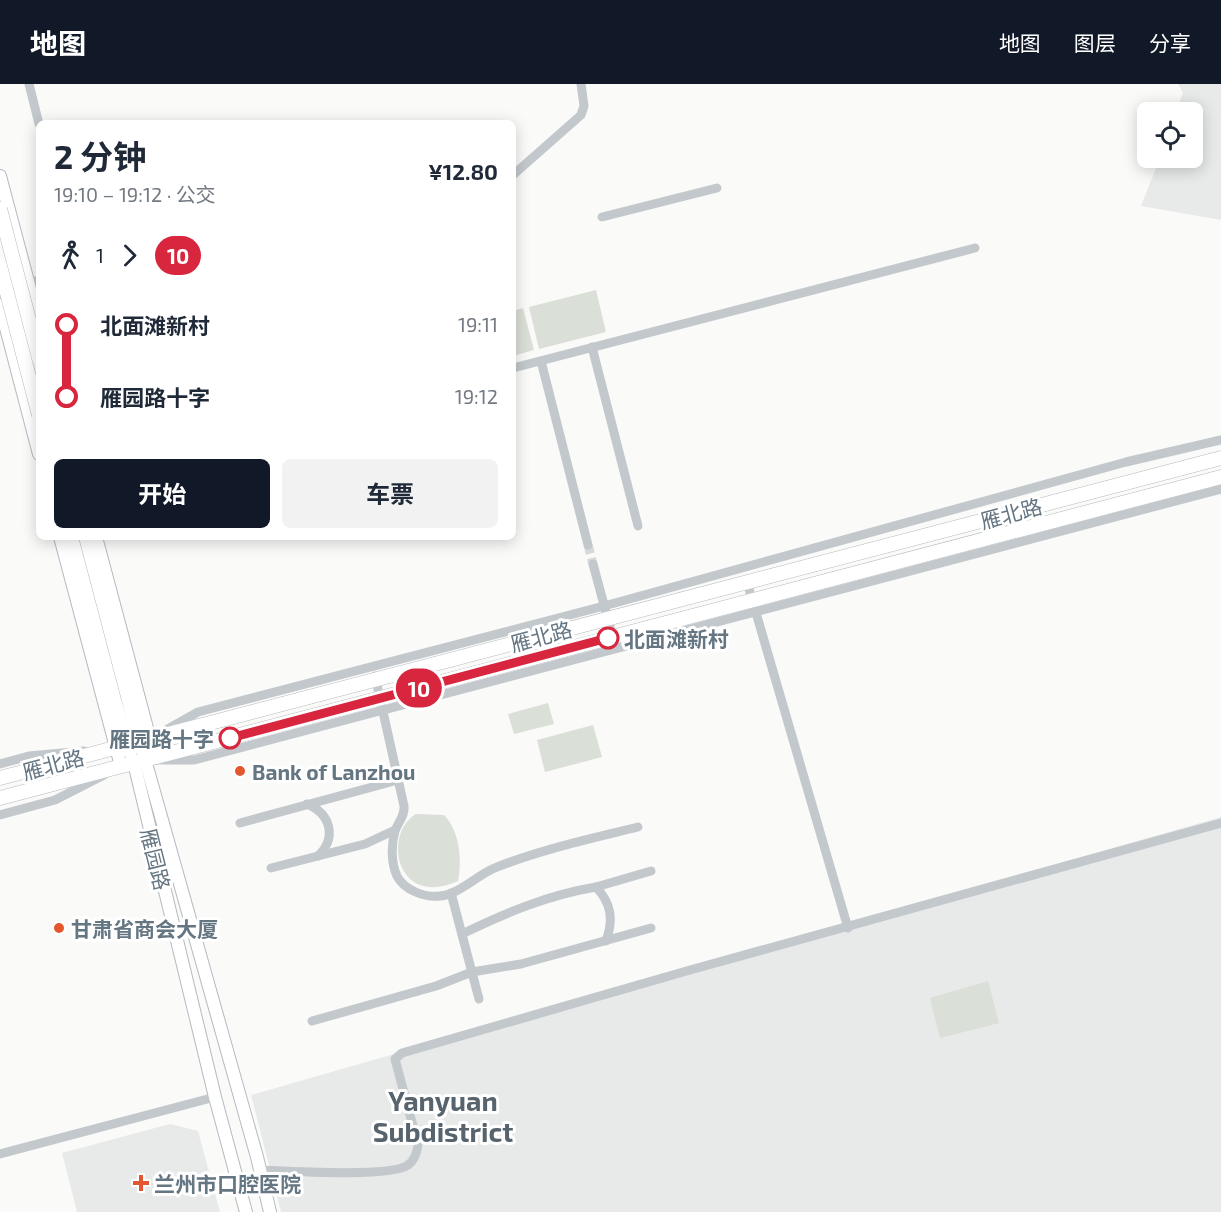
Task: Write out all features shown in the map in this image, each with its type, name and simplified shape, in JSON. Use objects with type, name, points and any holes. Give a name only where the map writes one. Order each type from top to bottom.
[{"type":"main road","points":[[0,176],[34,281],[36,298]]},
{"type":"main road","points":[[0,209],[36,347]]},
{"type":"main road","points":[[0,266],[36,404]]},
{"type":"main road","points":[[0,305],[2,320],[36,443]]},
{"type":"main road","name":"雁北路","points":[[0,778],[376,680],[606,612],[747,582],[1221,458]]},
{"type":"main road","name":"雁北路","points":[[0,798],[138,762],[381,705],[755,607],[1221,477]]},
{"type":"main road","name":"雁园路","points":[[69,540],[114,700],[134,743]]},
{"type":"main road","name":"雁园路","points":[[97,540],[138,762],[260,1170],[270,1212]]},
{"type":"main road","name":"雁园路","points":[[87,544],[215,1097],[246,1212]]},
{"type":"street","points":[[29,84],[38,120]]},
{"type":"street","points":[[516,172],[581,115],[584,106],[581,84]]},
{"type":"street","points":[[602,217],[717,188]]},
{"type":"street","points":[[516,367],[975,249]]},
{"type":"street","points":[[0,291],[34,281]]},
{"type":"street","points":[[592,347],[638,526]]},
{"type":"street","points":[[541,361],[588,545]]},
{"type":"street","points":[[0,764],[29,756],[134,743],[198,712],[371,666],[606,612],[1126,462],[1221,440]]},
{"type":"street","points":[[755,607],[1221,489]]},
{"type":"street","points":[[593,564],[614,644]]},
{"type":"street","points":[[747,582],[848,928]]},
{"type":"street","points":[[371,666],[405,813],[395,830],[392,849],[395,868],[404,885],[430,896],[451,893],[494,868],[539,851],[638,827]]},
{"type":"street","points":[[0,815],[55,800],[138,762]]},
{"type":"street","points":[[240,823],[399,780]]},
{"type":"street","points":[[307,804],[324,814],[328,823],[329,842],[317,858]]},
{"type":"street","points":[[260,1170],[316,1172],[394,1170],[408,1165],[417,1152],[418,1145],[395,1059],[402,1053],[1221,823]]},
{"type":"street","points":[[271,868],[365,844],[395,830]]},
{"type":"street","points":[[462,934],[500,916],[560,893],[596,887],[651,871]]},
{"type":"street","points":[[596,887],[609,906],[612,918],[606,940]]},
{"type":"street","points":[[451,893],[479,999]]},
{"type":"street","points":[[312,1021],[436,986],[472,972],[521,964],[651,928]]},
{"type":"street","points":[[0,1154],[215,1097]]},
{"type":"shaded area","points":[[1178,84],[1221,84],[1221,220],[1141,206],[1156,168],[1203,168],[1203,102],[1180,102],[1183,93]]},
{"type":"shaded area","points":[[596,290],[606,332],[539,349],[529,307]]},
{"type":"shaded area","points":[[523,308],[534,350],[516,355],[516,310]]},
{"type":"shaded area","points":[[548,703],[554,724],[514,734],[508,714]]},
{"type":"shaded area","points":[[593,725],[602,757],[545,772],[537,740]]},
{"type":"shaded area","points":[[416,814],[444,815],[449,822],[457,838],[460,864],[458,881],[437,887],[420,885],[408,877],[401,866],[398,851],[400,837],[406,824]]},
{"type":"shaded area","points":[[1221,817],[1221,1212],[281,1212],[251,1095]]},
{"type":"shaded area","points":[[988,981],[999,1023],[940,1038],[930,998]]},
{"type":"shaded area","name":"兰州市口腔医院","points":[[170,1124],[198,1131],[220,1212],[77,1212],[62,1153]]},
{"type":"tunnel","points":[[588,545],[593,564]]},
{"type":"bus line","name":"10","points":[[230,738],[608,638]]},
{"type":"place","name":"北面滩新村","points":[[608,638]]},
{"type":"place","name":"雁园路十字","points":[[230,738]]},
{"type":"place","name":"Bank of Lanzhou","points":[[240,771]]},
{"type":"place","name":"甘肃省商会大厦","points":[[59,928]]},
{"type":"place","name":"兰州市口腔医院","points":[[141,1183]]},
{"type":"district","name":"Yanyuan Subdistrict","points":[[443,1116]]}]
